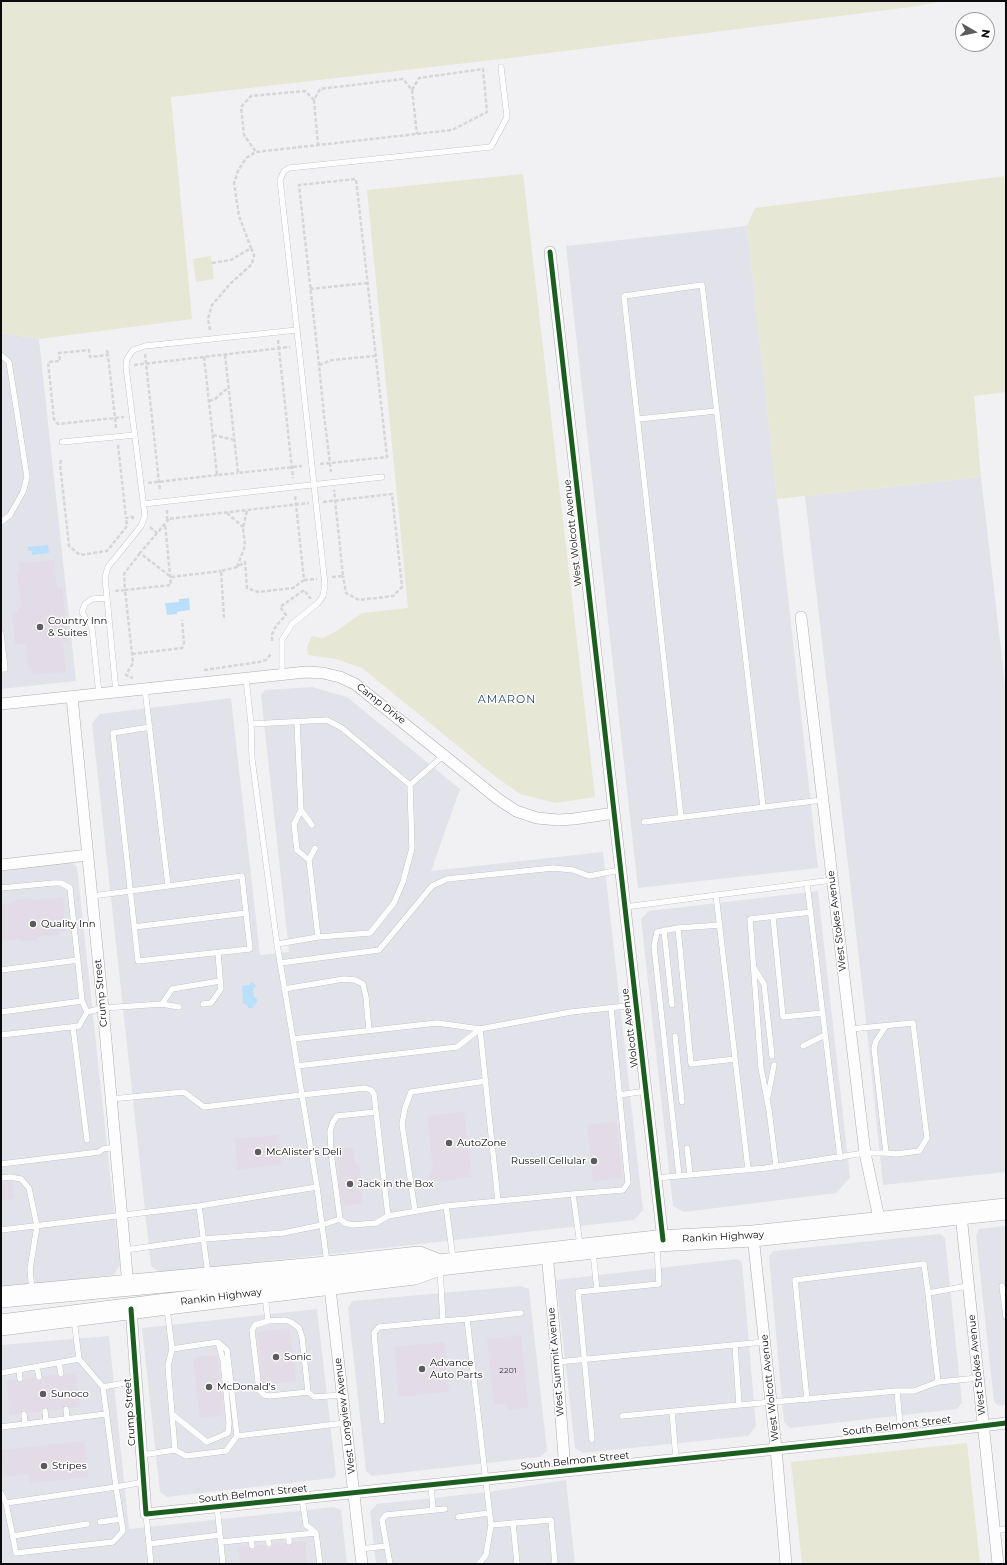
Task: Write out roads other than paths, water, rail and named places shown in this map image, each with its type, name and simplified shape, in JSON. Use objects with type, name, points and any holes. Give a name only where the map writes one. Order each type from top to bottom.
[{"type":"highway","name":"Rankin Highway","points":[[1,1297],[241,1275],[329,1276],[414,1274],[446,1264],[660,1240],[753,1236],[1006,1210]]},
{"type":"highway","points":[[131,1309],[143,1299],[222,1289],[241,1275]]},
{"type":"highway","name":"Rankin Highway","points":[[1,1325],[265,1292],[329,1276]]},
{"type":"highway","points":[[23,1323],[40,1314],[107,1305],[128,1285]]},
{"type":"street","name":"West Wolcott Avenue","points":[[550,252],[614,813]]},
{"type":"street","name":"West Stokes Avenue","points":[[801,617],[865,1153],[880,1223]]},
{"type":"street","name":"Camp Drive","points":[[1,704],[72,699],[116,692],[306,672],[323,673],[340,677],[355,684],[498,799],[516,811],[537,818],[558,820],[574,820],[614,813]]},
{"type":"street","name":"Crump Street","points":[[72,699],[103,1008],[128,1285]]},
{"type":"street","name":"Wolcott Avenue","points":[[614,813],[656,1178],[660,1240]]},
{"type":"street","points":[[1,865],[88,855]]},
{"type":"street","name":"West Stokes Avenue","points":[[961,1215],[998,1564]]},
{"type":"street","name":"West Wolcott Avenue","points":[[753,1236],[776,1448],[786,1564]]},
{"type":"street","name":"West Summit Avenue","points":[[547,1253],[565,1471]]},
{"type":"street","name":"West Longview Avenue","points":[[329,1276],[362,1564]]},
{"type":"street","name":"Crump Street","points":[[131,1309],[146,1514]]},
{"type":"street","name":"South Belmont Street","points":[[146,1514],[901,1436],[1006,1423]]},
{"type":"lane","points":[[282,675],[282,640],[292,624],[313,607],[323,596],[325,585],[280,180],[284,171],[289,168],[491,147],[507,117],[501,67]]},
{"type":"lane","points":[[681,817],[624,296],[702,285],[763,807]]},
{"type":"lane","points":[[116,692],[105,577],[108,567],[141,526],[145,516],[126,366],[128,359],[133,350],[144,346],[297,330]]},
{"type":"lane","points":[[1,355],[9,362],[26,477],[23,492],[10,514],[1,522]]},
{"type":"lane","points":[[638,419],[716,411]]},
{"type":"lane","points":[[62,442],[135,435]]},
{"type":"lane","points":[[143,504],[382,477]]},
{"type":"lane","points":[[99,694],[92,628],[82,612],[85,604],[92,599],[107,598]]},
{"type":"lane","points":[[1,633],[2,650],[6,669],[1,669]]},
{"type":"lane","points":[[246,678],[251,724],[252,759],[277,944],[317,1186],[329,1276]]},
{"type":"lane","points":[[145,689],[168,886]]},
{"type":"lane","points":[[251,724],[327,720],[342,728],[410,785],[412,848],[403,882],[394,903],[370,932],[318,937],[277,944]]},
{"type":"lane","points":[[297,722],[301,810],[294,824],[297,850],[309,860]]},
{"type":"lane","points":[[92,896],[129,891],[168,886],[242,876],[250,949],[138,961],[129,891],[113,733],[150,727]]},
{"type":"lane","points":[[410,785],[444,755]]},
{"type":"lane","points":[[644,822],[822,800]]},
{"type":"lane","points":[[301,810],[312,825]]},
{"type":"lane","points":[[315,848],[309,860],[318,937]]},
{"type":"lane","points":[[280,963],[379,950],[432,886],[447,879],[553,868],[573,870],[589,876],[620,870]]},
{"type":"lane","points":[[625,907],[832,880]]},
{"type":"lane","points":[[1,888],[53,883],[61,883],[70,888],[82,1001],[87,1012]]},
{"type":"lane","points":[[807,883],[840,1158]]},
{"type":"lane","points":[[716,895],[748,1169]]},
{"type":"lane","points":[[776,1166],[761,1068],[750,919],[811,912]]},
{"type":"lane","points":[[134,927],[246,913]]},
{"type":"lane","points":[[773,917],[783,1017],[823,1013]]},
{"type":"lane","points":[[679,1176],[654,946],[657,932],[678,928],[720,925]]},
{"type":"lane","points":[[678,928],[691,1064],[735,1060]]},
{"type":"lane","points":[[664,930],[672,1004]]},
{"type":"lane","points":[[203,1004],[211,1003],[221,989],[218,952]]},
{"type":"lane","points":[[1,970],[78,960]]},
{"type":"lane","points":[[754,968],[764,984],[772,1056]]},
{"type":"lane","points":[[284,989],[344,979],[355,980],[363,984],[366,997],[369,1030]]},
{"type":"lane","points":[[162,1004],[172,988],[220,981]]},
{"type":"lane","points":[[1,1012],[82,1001]]},
{"type":"lane","points":[[1,1035],[79,1026],[87,1012],[103,1008],[162,1004],[180,1007]]},
{"type":"lane","points":[[293,1039],[437,1023],[480,1029],[571,1012],[636,1005]]},
{"type":"lane","points":[[376,1112],[337,1116],[330,1131],[331,1153],[340,1219],[345,1223],[352,1225],[376,1223],[388,1216],[446,1206],[622,1190],[628,1183],[610,1008]]},
{"type":"lane","points":[[656,1178],[776,1166],[840,1158],[865,1153],[896,1154],[919,1151],[927,1138],[913,1023],[850,1029]]},
{"type":"lane","points":[[886,1026],[876,1041],[874,1048],[886,1153]]},
{"type":"lane","points":[[73,1027],[87,1140]]},
{"type":"lane","points":[[297,1066],[457,1047],[480,1029]]},
{"type":"lane","points":[[480,1029],[498,1201]]},
{"type":"lane","points":[[803,1046],[825,1035]]},
{"type":"lane","points":[[675,1036],[682,1102]]},
{"type":"lane","points":[[767,1100],[774,1065]]},
{"type":"lane","points":[[415,1211],[402,1124],[405,1108],[412,1092],[486,1081]]},
{"type":"lane","points":[[111,1099],[184,1092],[204,1106],[365,1088],[371,1090],[374,1094],[388,1216]]},
{"type":"lane","points":[[619,1095],[646,1090]]},
{"type":"lane","points":[[1,1164],[99,1152],[104,1149],[116,1147]]},
{"type":"lane","points":[[687,1148],[690,1175]]},
{"type":"lane","points":[[1,1178],[10,1177],[21,1179],[29,1188],[37,1226],[30,1269],[32,1294]]},
{"type":"lane","points":[[1,1230],[199,1206],[317,1186]]},
{"type":"lane","points":[[573,1194],[597,1290]]},
{"type":"lane","points":[[199,1206],[209,1278]]},
{"type":"lane","points":[[443,1321],[446,1264],[446,1206]]},
{"type":"lane","points":[[125,1250],[204,1239],[283,1233],[322,1225],[340,1219]]},
{"type":"lane","points":[[592,1440],[578,1292],[659,1284],[660,1240]]},
{"type":"lane","points":[[806,1400],[795,1280],[924,1264],[938,1382]]},
{"type":"lane","points":[[928,1293],[968,1286]]},
{"type":"lane","points":[[1002,1286],[1006,1317]]},
{"type":"lane","points":[[265,1292],[268,1321]]},
{"type":"lane","points":[[167,1304],[172,1349],[168,1366],[175,1450]]},
{"type":"lane","points":[[382,1421],[374,1333],[379,1327],[521,1313]]},
{"type":"lane","points":[[1,1493],[6,1503],[16,1552],[113,1542],[123,1531],[103,1387],[79,1359],[74,1316]]},
{"type":"lane","points":[[468,1319],[491,1525],[486,1555],[479,1564]]},
{"type":"lane","points":[[308,1392],[270,1396],[264,1395],[259,1390],[252,1330],[255,1325],[268,1321],[285,1320],[291,1322],[299,1328],[302,1337],[308,1392],[314,1397],[342,1395]]},
{"type":"lane","points":[[172,1349],[218,1342]]},
{"type":"lane","points":[[172,1414],[207,1442],[228,1433],[229,1423],[224,1360],[218,1342]]},
{"type":"lane","points":[[142,1455],[175,1450],[186,1456],[226,1450],[237,1436],[227,1350],[218,1342]]},
{"type":"lane","points":[[557,1362],[764,1342]]},
{"type":"lane","points":[[735,1345],[739,1405]]},
{"type":"lane","points":[[1,1373],[79,1359]]},
{"type":"lane","points":[[59,1363],[61,1374]]},
{"type":"lane","points":[[37,1366],[39,1377]]},
{"type":"lane","points":[[19,1370],[20,1379]]},
{"type":"lane","points":[[622,1416],[897,1391],[914,1391],[938,1382],[978,1378]]},
{"type":"lane","points":[[103,1387],[136,1381]]},
{"type":"lane","points":[[897,1391],[901,1436]]},
{"type":"lane","points":[[66,1409],[68,1419]]},
{"type":"lane","points":[[45,1411],[46,1421]]},
{"type":"lane","points":[[672,1411],[676,1459]]},
{"type":"lane","points":[[24,1414],[25,1424]]},
{"type":"lane","points":[[1,1427],[106,1414]]},
{"type":"lane","points":[[237,1436],[345,1423]]},
{"type":"lane","points":[[6,1503],[144,1482]]},
{"type":"lane","points":[[431,1485],[433,1510]]},
{"type":"lane","points":[[302,1498],[306,1525],[316,1533],[320,1564]]},
{"type":"lane","points":[[217,1506],[222,1564]]},
{"type":"lane","points":[[390,1564],[382,1520],[386,1515],[445,1509]]},
{"type":"lane","points":[[458,1517],[489,1513]]},
{"type":"lane","points":[[146,1514],[151,1564]]},
{"type":"lane","points":[[100,1522],[121,1519]]},
{"type":"lane","points":[[491,1525],[551,1520],[555,1564]]},
{"type":"lane","points":[[512,1523],[517,1564]]},
{"type":"lane","points":[[13,1536],[87,1524]]},
{"type":"lane","points":[[994,1531],[1006,1529]]},
{"type":"lane","points":[[221,1542],[316,1533]]},
{"type":"lane","points":[[149,1544],[220,1535]]},
{"type":"lane","points":[[289,1536],[289,1542]]},
{"type":"lane","points":[[268,1537],[269,1544]]},
{"type":"lane","points":[[251,1539],[252,1546]]},
{"type":"lane","points":[[360,1549],[386,1546]]},
{"type":"water","points":[[48,545],[49,553],[32,555],[32,551],[28,551],[28,547]]},
{"type":"water","points":[[189,598],[190,610],[167,615],[165,603],[179,602],[179,599]]},
{"type":"water","points":[[252,982],[256,986],[253,989],[254,997],[257,999],[257,1002],[253,1008],[248,1008],[248,1006],[243,1003],[242,986],[249,985]]},
{"type":"place","name":"Country Inn & Suites","points":[[40,627]]},
{"type":"place","name":"Quality Inn","points":[[33,924]]},
{"type":"place","name":"AutoZone","points":[[449,1143]]},
{"type":"place","name":"McAlister's Deli","points":[[258,1152]]},
{"type":"place","name":"Russell Cellular","points":[[594,1161]]},
{"type":"place","name":"Jack in the Box","points":[[350,1184]]},
{"type":"place","name":"Sonic","points":[[276,1357]]},
{"type":"place","name":"Advance Auto Parts","points":[[422,1369]]},
{"type":"place","name":"McDonald's","points":[[209,1387]]},
{"type":"place","name":"Sunoco","points":[[43,1394]]},
{"type":"place","name":"Stripes","points":[[44,1466]]},
{"type":"district","name":"AMARON","points":[[507,700]]}]
